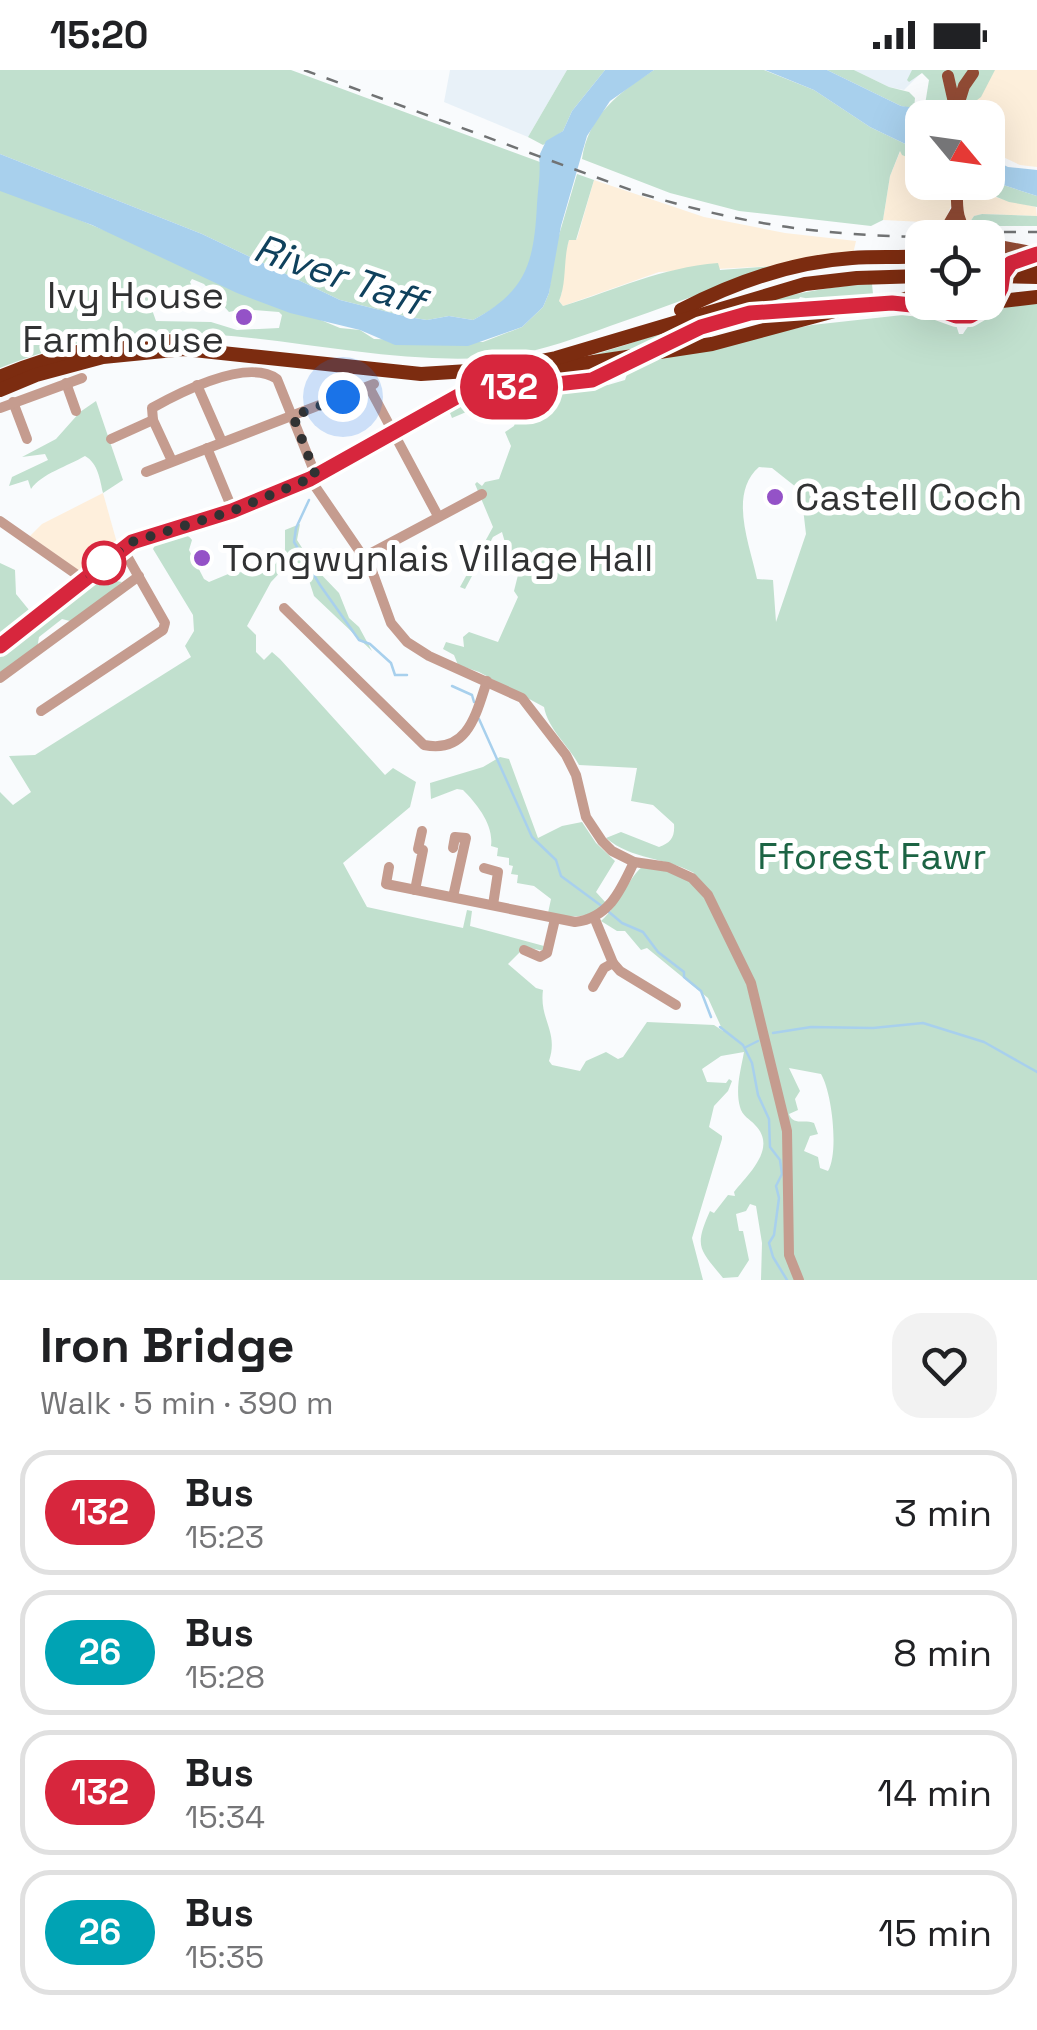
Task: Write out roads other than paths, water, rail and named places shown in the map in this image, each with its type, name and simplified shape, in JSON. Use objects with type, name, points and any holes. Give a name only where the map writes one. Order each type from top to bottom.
[{"type":"highway","points":[[681,310],[718,291],[791,267],[851,258],[905,256]]},
{"type":"highway","points":[[0,377],[78,350],[201,340],[397,364],[481,364],[580,343],[681,310],[814,274],[905,267]]},
{"type":"highway","points":[[1005,270],[1037,267]]},
{"type":"highway","points":[[1005,272],[1037,278]]},
{"type":"highway","points":[[441,374],[540,362],[805,284],[905,277]]},
{"type":"highway","points":[[1005,301],[1037,297]]},
{"type":"highway","points":[[0,390],[36,375],[103,357],[184,349],[486,380],[712,344],[853,306]]},
{"type":"main road","points":[[944,73],[963,78],[974,72]]},
{"type":"main road","points":[[960,100],[974,72]]},
{"type":"main road","points":[[944,73],[952,100]]},
{"type":"main road","points":[[957,200],[959,220]]},
{"type":"main road","points":[[952,220],[957,210]]},
{"type":"main road","points":[[1005,247],[1037,253]]},
{"type":"main road","points":[[1005,268],[1037,253]]},
{"type":"main road","points":[[892,303],[905,298]]},
{"type":"main road","points":[[0,646],[123,548],[313,478],[460,395],[592,380],[734,316],[905,304]]},
{"type":"street","points":[[172,461],[152,408],[197,385],[256,370],[272,375],[293,416],[313,478],[371,568],[391,623],[407,642],[429,656],[488,681],[528,704],[572,766],[586,817],[612,851],[634,862],[668,867],[692,878],[708,895],[751,983],[787,1130],[788,1243],[799,1280]]},
{"type":"street","points":[[0,408],[82,378]]},
{"type":"street","points":[[66,383],[76,411]]},
{"type":"street","points":[[197,385],[222,442]]},
{"type":"street","points":[[146,472],[371,386],[438,516]]},
{"type":"street","points":[[13,402],[26,440]]},
{"type":"street","points":[[111,439],[152,416]]},
{"type":"street","points":[[207,448],[232,511]]},
{"type":"street","points":[[364,557],[482,494]]},
{"type":"street","points":[[0,521],[83,579]]},
{"type":"street","points":[[41,710],[163,630],[165,623],[123,548]]},
{"type":"street","points":[[0,678],[139,576]]},
{"type":"street","points":[[284,608],[424,744],[448,746],[463,738],[473,723],[488,681]]},
{"type":"street","points":[[415,890],[423,850],[418,848],[422,830]]},
{"type":"street","points":[[452,848],[455,838],[466,838],[453,897]]},
{"type":"street","points":[[389,867],[386,884],[582,922],[602,912],[618,896],[634,862]]},
{"type":"street","points":[[484,868],[498,872],[492,905]]},
{"type":"street","points":[[602,912],[613,963],[642,987],[676,1006]]},
{"type":"street","points":[[524,950],[540,957],[547,953],[555,918]]},
{"type":"street","points":[[593,987],[604,968],[613,963]]},
{"type":"water","points":[[605,70],[654,70],[610,101],[587,136],[543,307],[522,327],[468,346],[395,345],[360,330],[290,313],[237,293],[92,225],[0,191],[0,154],[202,234],[340,300],[427,320],[449,316],[473,320],[505,298],[524,273],[533,243],[539,156],[546,141],[563,131],[572,111]]},
{"type":"water","points":[[765,70],[827,70],[905,106],[905,144],[870,127],[814,90]]},
{"type":"water","points":[[1005,166],[1037,170],[1037,196],[1005,186]]},
{"type":"waterway","points":[[309,500],[294,542],[359,640],[370,644],[391,663],[395,675],[407,675]]},
{"type":"waterway","points":[[452,686],[472,695],[474,702]]},
{"type":"waterway","points":[[479,719],[532,837],[556,860],[561,876],[603,907]]},
{"type":"waterway","points":[[609,912],[643,932],[658,952],[684,972],[684,977],[701,991],[711,1017]]},
{"type":"waterway","points":[[773,1033],[811,1027],[873,1028],[923,1023],[984,1042],[1037,1072]]},
{"type":"waterway","points":[[720,1027],[743,1045],[752,1063],[758,1095],[769,1119],[770,1147],[780,1160],[782,1174],[776,1186],[779,1198],[774,1235],[769,1243],[787,1280]]},
{"type":"waterway","points":[[746,1047],[758,1041]]},
{"type":"railway","points":[[304,70],[678,204],[785,227],[905,236]]},
{"type":"railway","points":[[1005,232],[1037,232]]},
{"type":"place","name":"Ivy House Farmhouse","points":[[244,317]]},
{"type":"place","name":"Castell Coch","points":[[775,497]]},
{"type":"place","name":"Tongwynlais Village Hall","points":[[202,558]]},
{"type":"water label","name":"River Taff","points":[[339,275]]},
{"type":"park label","name":"Fforest Fawr","points":[[872,856]]}]
